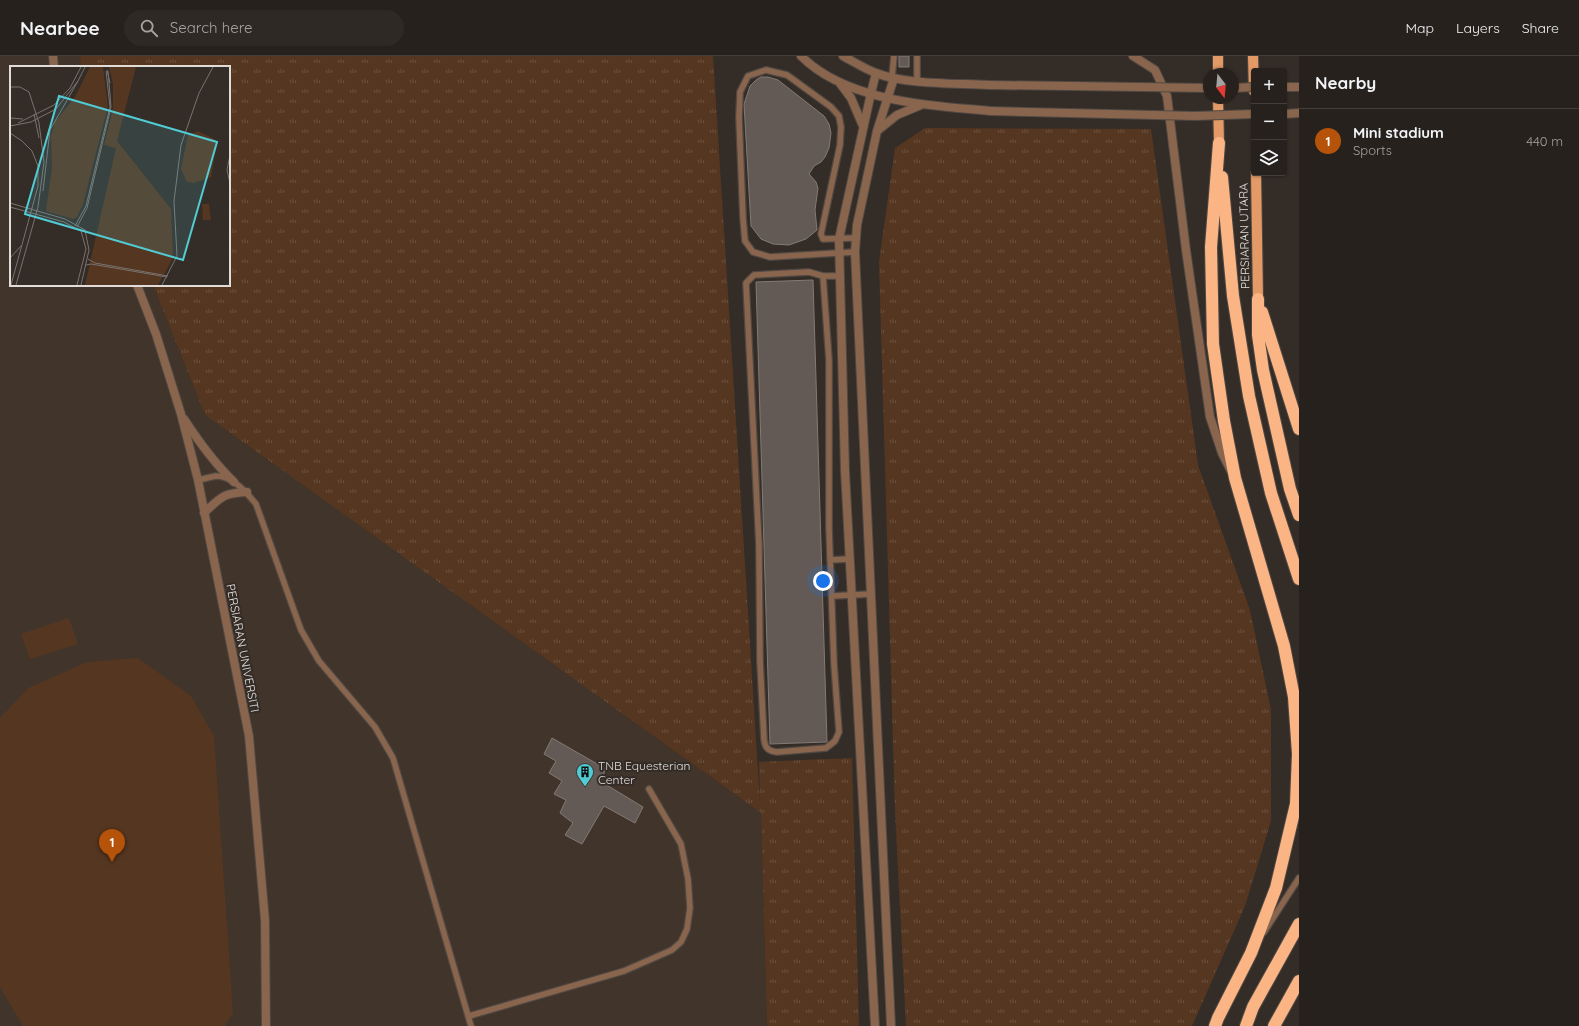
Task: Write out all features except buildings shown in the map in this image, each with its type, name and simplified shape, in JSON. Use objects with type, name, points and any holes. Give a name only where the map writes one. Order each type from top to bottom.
[{"type":"highway","points":[[1216,1026],[1218,1018],[1251,953],[1276,888],[1296,804],[1298,754],[1294,697],[1284,646],[1235,478],[1224,421],[1213,344],[1211,247],[1219,143]]},
{"type":"highway","points":[[1219,143],[1233,296],[1249,396],[1271,493],[1299,579]]},
{"type":"highway","points":[[1258,299],[1299,429]]},
{"type":"highway","points":[[1258,299],[1258,335],[1263,370],[1290,489],[1299,516]]},
{"type":"highway","points":[[1246,1026],[1253,1007],[1299,924]]},
{"type":"highway","points":[[1274,1026],[1299,981]]},
{"type":"main road","points":[[1218,56],[1218,68]]},
{"type":"main road","points":[[1253,56],[1253,68]]},
{"type":"main road","points":[[1218,104],[1219,143]]},
{"type":"main road","name":"PERSIARAN UTARA","points":[[1256,176],[1258,299]]},
{"type":"street","points":[[53,56],[54,66]]},
{"type":"street","points":[[801,56],[813,68],[840,82],[888,98],[922,104],[990,111],[1195,116],[1251,114]]},
{"type":"street","points":[[843,56],[876,73],[917,81],[989,85],[1203,88]]},
{"type":"street","points":[[1133,56],[1155,70],[1167,96],[1186,250],[1210,417],[1222,453],[1235,478]]},
{"type":"street","points":[[876,73],[839,239],[845,471],[876,1026]]},
{"type":"street","points":[[890,1026],[855,238],[877,131],[893,77]]},
{"type":"street","points":[[840,82],[851,98],[863,126]]},
{"type":"street","points":[[1239,88],[1251,87]]},
{"type":"street","points":[[1287,87],[1299,87]]},
{"type":"street","points":[[877,131],[897,115],[922,104]]},
{"type":"street","points":[[1287,114],[1299,114]]},
{"type":"street","name":"PERSIARAN UNIVERSITI","points":[[137,286],[156,334],[181,414],[198,480],[249,736],[265,920],[266,1026]]},
{"type":"street","points":[[181,414],[218,467],[234,482]]},
{"type":"street","points":[[204,513],[220,497],[231,492],[246,492]]},
{"type":"lane","points":[[893,77],[894,56]]},
{"type":"lane","points":[[917,56],[917,81]]},
{"type":"lane","points":[[855,238],[823,239],[821,234],[840,145],[841,127],[839,116],[831,108],[787,75],[766,70],[748,76],[740,92],[739,118],[745,241],[753,252],[770,257],[855,252]]},
{"type":"lane","points":[[824,276],[829,360],[830,560],[839,732],[836,741],[826,748],[777,752],[770,751],[765,746],[764,739],[761,676],[759,545],[746,283],[754,275],[809,272],[824,276],[840,276]]},
{"type":"lane","points":[[198,480],[216,476],[224,477],[234,482],[246,492],[256,504],[301,630],[319,661],[375,727],[393,758],[471,1026]]},
{"type":"lane","points":[[830,560],[850,559]]},
{"type":"lane","points":[[832,596],[871,594]]},
{"type":"lane","points":[[469,1016],[624,972],[672,950],[682,942],[687,929],[690,908],[688,879],[680,844],[649,789]]},
{"type":"lane","points":[[1251,953],[1299,878]]},
{"type":"shaded area","points":[[0,56],[80,56],[81,66],[10,66],[10,286],[153,286],[205,415],[761,813],[767,1026],[0,1026]]},
{"type":"green space","points":[[80,56],[713,56],[760,803],[759,762],[852,758],[859,1026],[767,1026],[761,813],[205,415],[153,286],[230,286],[230,66],[81,66]]},
{"type":"green space","points":[[925,128],[1151,129],[1198,465],[1250,610],[1271,710],[1271,821],[1245,906],[1192,1026],[906,1026],[895,811],[879,262],[895,148]]},
{"type":"green space","points":[[69,618],[78,644],[30,659],[21,634]]},
{"type":"green space","points":[[138,658],[191,696],[214,736],[233,1013],[225,1026],[23,1026],[0,987],[0,718],[28,688],[87,662]]},
{"type":"place","name":"TNB Equesterian Center","points":[[585,787]]},
{"type":"place","name":"Mini stadium","points":[[112,862]]}]
